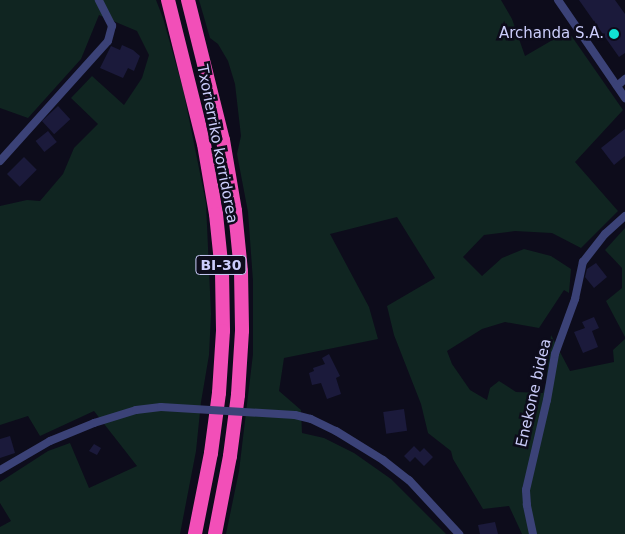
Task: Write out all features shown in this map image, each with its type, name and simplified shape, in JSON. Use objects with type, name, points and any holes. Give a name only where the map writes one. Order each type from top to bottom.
[{"type":"highway","name":"Txorierriko korridorea","points":[[168,0],[204,144],[216,214],[222,272],[223,331],[219,393],[211,453],[195,534]]},
{"type":"highway","name":"Txorierriko korridorea","points":[[188,0],[223,140],[236,211],[241,271],[242,332],[238,395],[230,456],[215,534]]},
{"type":"street","points":[[0,161],[108,41],[112,26],[99,0]]},
{"type":"street","points":[[558,0],[625,98]]},
{"type":"street","points":[[617,86],[625,79]]},
{"type":"street","name":"Enekone bidea","points":[[533,534],[527,506],[526,490],[547,400],[555,354],[575,299],[583,262],[605,234],[625,216]]},
{"type":"street","points":[[0,470],[50,441],[94,423],[136,410],[161,407],[295,415],[312,419],[336,431],[383,460],[410,480],[459,534]]},
{"type":"green space","points":[[0,0],[156,0],[163,18],[183,89],[206,203],[211,314],[209,355],[201,402],[196,451],[180,534],[0,534],[0,527],[11,521],[0,503],[0,482],[48,451],[70,443],[89,488],[137,466],[94,411],[40,436],[28,416],[0,425],[0,206],[27,200],[40,201],[63,174],[74,148],[98,124],[71,98],[92,76],[124,105],[142,78],[149,55],[137,31],[99,15],[81,59],[28,118],[0,108]]},
{"type":"green space","points":[[199,0],[501,0],[512,19],[525,56],[568,31],[623,110],[575,162],[618,211],[581,248],[552,233],[515,231],[484,235],[463,257],[482,276],[502,258],[524,249],[551,256],[571,269],[569,293],[564,290],[539,328],[505,322],[482,329],[447,351],[452,364],[470,390],[487,400],[490,388],[499,381],[516,392],[543,393],[546,383],[551,335],[570,371],[614,362],[613,350],[625,339],[625,534],[522,534],[509,506],[483,509],[453,459],[451,451],[428,433],[421,404],[394,335],[387,306],[435,278],[397,217],[330,234],[369,307],[378,339],[284,358],[279,391],[301,410],[302,433],[324,438],[354,453],[391,479],[446,534],[226,534],[239,471],[253,354],[253,281],[248,212],[237,154],[241,136],[235,84],[228,61],[218,44],[210,38]]},
{"type":"green space","points":[[625,228],[625,337],[606,301],[622,288],[622,268],[605,250]]},
{"type":"building","name":"Archanda S.A.","points":[[579,0],[615,0],[625,14],[625,53],[619,57]]},
{"type":"building","points":[[122,45],[140,56],[134,71],[128,68],[123,78],[100,68],[111,46],[120,50]]},
{"type":"building","points":[[58,106],[70,119],[54,134],[42,121]]},
{"type":"building","points":[[625,129],[625,156],[614,165],[601,148]]},
{"type":"building","points":[[48,131],[57,142],[44,152],[36,141]]},
{"type":"building","points":[[24,157],[37,170],[20,187],[7,174]]},
{"type":"building","points":[[596,263],[607,277],[594,288],[585,277],[587,269]]},
{"type":"building","points":[[594,317],[599,328],[592,331],[598,347],[583,353],[574,332],[585,328],[582,322]]},
{"type":"building","points":[[329,354],[340,376],[336,378],[341,394],[327,399],[321,383],[312,385],[309,373],[314,371],[313,368],[325,364],[322,358]]},
{"type":"building","points":[[404,409],[407,431],[386,434],[383,412]]},
{"type":"building","points":[[10,436],[15,453],[0,458],[0,439]]},
{"type":"building","points":[[94,444],[101,448],[97,455],[89,451]]},
{"type":"building","points":[[414,446],[420,452],[424,448],[433,457],[424,466],[415,457],[410,462],[404,456]]},
{"type":"building","points":[[495,522],[498,534],[480,534],[478,525]]},
{"type":"place","name":"Archanda S.A.","points":[[614,34]]}]
